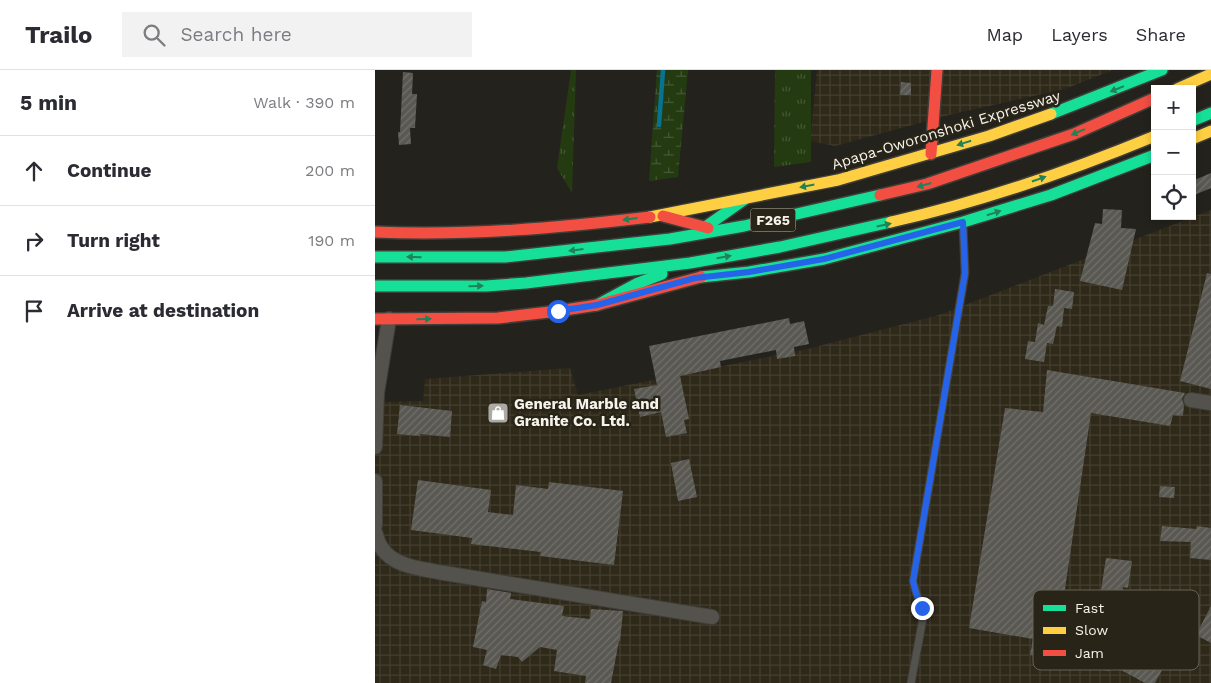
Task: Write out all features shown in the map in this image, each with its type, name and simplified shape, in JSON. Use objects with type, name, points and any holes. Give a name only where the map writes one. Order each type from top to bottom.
[{"type":"main road","points":[[931,154],[937,70]]},
{"type":"main road","name":"Apapa-Oworonshoki Expressway","points":[[375,232],[417,234],[503,232],[566,227],[663,216],[838,180],[931,154],[1071,108],[1162,70]]},
{"type":"main road","points":[[1186,85],[1211,74]]},
{"type":"main road","name":"F265","points":[[693,251],[744,226],[874,198],[927,184],[1074,134],[1151,100]]},
{"type":"main road","points":[[1196,119],[1211,113]]},
{"type":"main road","points":[[1196,137],[1211,131]]},
{"type":"main road","name":"F265","points":[[375,286],[486,286],[591,274],[693,251],[789,245],[942,211],[1101,158],[1151,138]]},
{"type":"main road","points":[[591,274],[636,284],[749,272],[824,259],[963,222],[1051,195],[1151,157]]},
{"type":"main road","points":[[705,228],[745,199]]},
{"type":"main road","points":[[663,216],[705,228]]},
{"type":"main road","points":[[670,239],[705,228],[744,226]]},
{"type":"main road","name":"F265","points":[[375,257],[505,257],[670,239],[693,251]]},
{"type":"main road","points":[[597,305],[693,251]]},
{"type":"main road","points":[[382,319],[498,318],[597,305],[695,278]]},
{"type":"street","points":[[375,447],[382,319]]},
{"type":"street","points":[[1191,400],[1211,403]]},
{"type":"street","points":[[375,481],[375,525]]},
{"type":"street","points":[[375,532],[380,546],[390,556],[407,566],[712,617]]},
{"type":"lane","points":[[911,683],[923,618],[922,608],[913,581],[965,273],[963,222]]},
{"type":"shaded area","points":[[817,70],[1113,70],[1065,89],[949,115],[835,146],[810,141]]},
{"type":"shaded area","points":[[1211,210],[1211,683],[375,683],[375,402],[423,401],[425,379],[570,368],[578,395],[807,349],[939,315],[1185,220],[1196,220],[1196,216]]},
{"type":"green space","points":[[571,70],[576,70],[572,193],[557,168]]},
{"type":"green space","points":[[657,70],[688,70],[678,177],[649,181]]},
{"type":"green space","points":[[775,70],[811,70],[811,162],[774,167]]},
{"type":"building","points":[[403,72],[413,73],[412,94],[417,94],[415,128],[410,128],[411,144],[399,145],[398,132],[400,132]]},
{"type":"building","points":[[901,82],[911,83],[911,95],[900,95]]},
{"type":"building","points":[[1211,173],[1211,188],[1196,194],[1196,179]]},
{"type":"building","points":[[1103,209],[1122,210],[1121,228],[1136,229],[1122,290],[1080,281],[1095,223],[1102,224]]},
{"type":"building","points":[[1207,273],[1211,274],[1211,389],[1180,381]]},
{"type":"building","points":[[1055,289],[1074,292],[1072,309],[1064,308],[1062,327],[1057,326],[1053,344],[1047,343],[1044,362],[1025,359],[1028,341],[1035,342],[1038,323],[1044,325],[1048,306],[1053,306]]},
{"type":"building","points":[[789,318],[790,324],[804,321],[809,344],[794,347],[795,356],[777,359],[776,350],[720,361],[721,367],[680,376],[689,419],[684,420],[687,433],[666,437],[661,412],[640,417],[634,389],[657,385],[649,346]]},
{"type":"building","points":[[1047,370],[1185,393],[1182,399],[1184,405],[1183,416],[1173,415],[1170,426],[1091,413],[1065,590],[1033,590],[1033,639],[969,628],[1005,408],[1043,412]]},
{"type":"building","points":[[400,405],[452,411],[450,437],[397,434]]},
{"type":"building","points":[[689,459],[697,497],[678,501],[671,463]]},
{"type":"building","points":[[418,480],[491,490],[488,512],[513,515],[516,485],[548,489],[549,482],[623,491],[614,565],[540,556],[541,552],[471,544],[472,538],[411,530]]},
{"type":"building","points":[[1160,486],[1175,487],[1174,498],[1159,497]]},
{"type":"building","points":[[1162,526],[1196,529],[1197,526],[1211,528],[1211,560],[1190,558],[1191,542],[1160,541]]},
{"type":"building","points":[[1106,558],[1132,561],[1128,588],[1123,587],[1123,590],[1101,590]]},
{"type":"building","points":[[487,589],[511,593],[510,599],[564,606],[562,616],[590,619],[591,609],[623,611],[620,641],[611,683],[585,683],[586,676],[554,671],[557,650],[540,647],[522,662],[518,657],[501,655],[496,669],[483,665],[487,650],[473,647],[482,601],[486,602]]},
{"type":"building","points":[[1211,606],[1211,643],[1199,637],[1199,629]]},
{"type":"building","points":[[1033,639],[1033,655],[1030,655]]},
{"type":"building","points":[[1121,670],[1162,670],[1155,683],[1145,683]]},
{"type":"waterway","points":[[659,125],[663,70]]},
{"type":"traffic: fast","points":[[1051,114],[1162,70]]},
{"type":"traffic: fast","points":[[1196,119],[1211,113]]},
{"type":"traffic: fast","points":[[701,277],[749,272],[824,259],[963,222],[1051,195],[1151,157]]},
{"type":"traffic: fast","points":[[375,257],[505,257],[670,239],[744,226],[880,195]]},
{"type":"traffic: fast","points":[[701,230],[745,199]]},
{"type":"traffic: fast","points":[[375,286],[486,286],[526,283],[690,263],[780,247],[891,222]]},
{"type":"traffic: fast","points":[[597,305],[636,284],[662,274]]},
{"type":"traffic: slow","points":[[1186,85],[1211,74]]},
{"type":"traffic: slow","points":[[650,217],[838,180],[989,136],[1051,114]]},
{"type":"traffic: slow","points":[[1196,137],[1211,131]]},
{"type":"traffic: slow","points":[[891,222],[1025,185],[1151,138]]},
{"type":"traffic: jam","points":[[931,154],[937,70]]},
{"type":"traffic: jam","points":[[880,195],[927,184],[1074,134],[1151,100]]},
{"type":"traffic: jam","points":[[663,216],[708,228]]},
{"type":"traffic: jam","points":[[375,232],[478,232],[581,225],[650,217]]},
{"type":"traffic: jam","points":[[375,319],[498,318],[558,311],[597,305],[701,277]]},
{"type":"place","name":"General Marble and Granite Co. Ltd.","points":[[498,413]]},
{"type":"route","points":[[558,311],[597,305],[695,278],[749,272],[824,259],[963,222],[965,273],[913,581],[922,608]]}]
